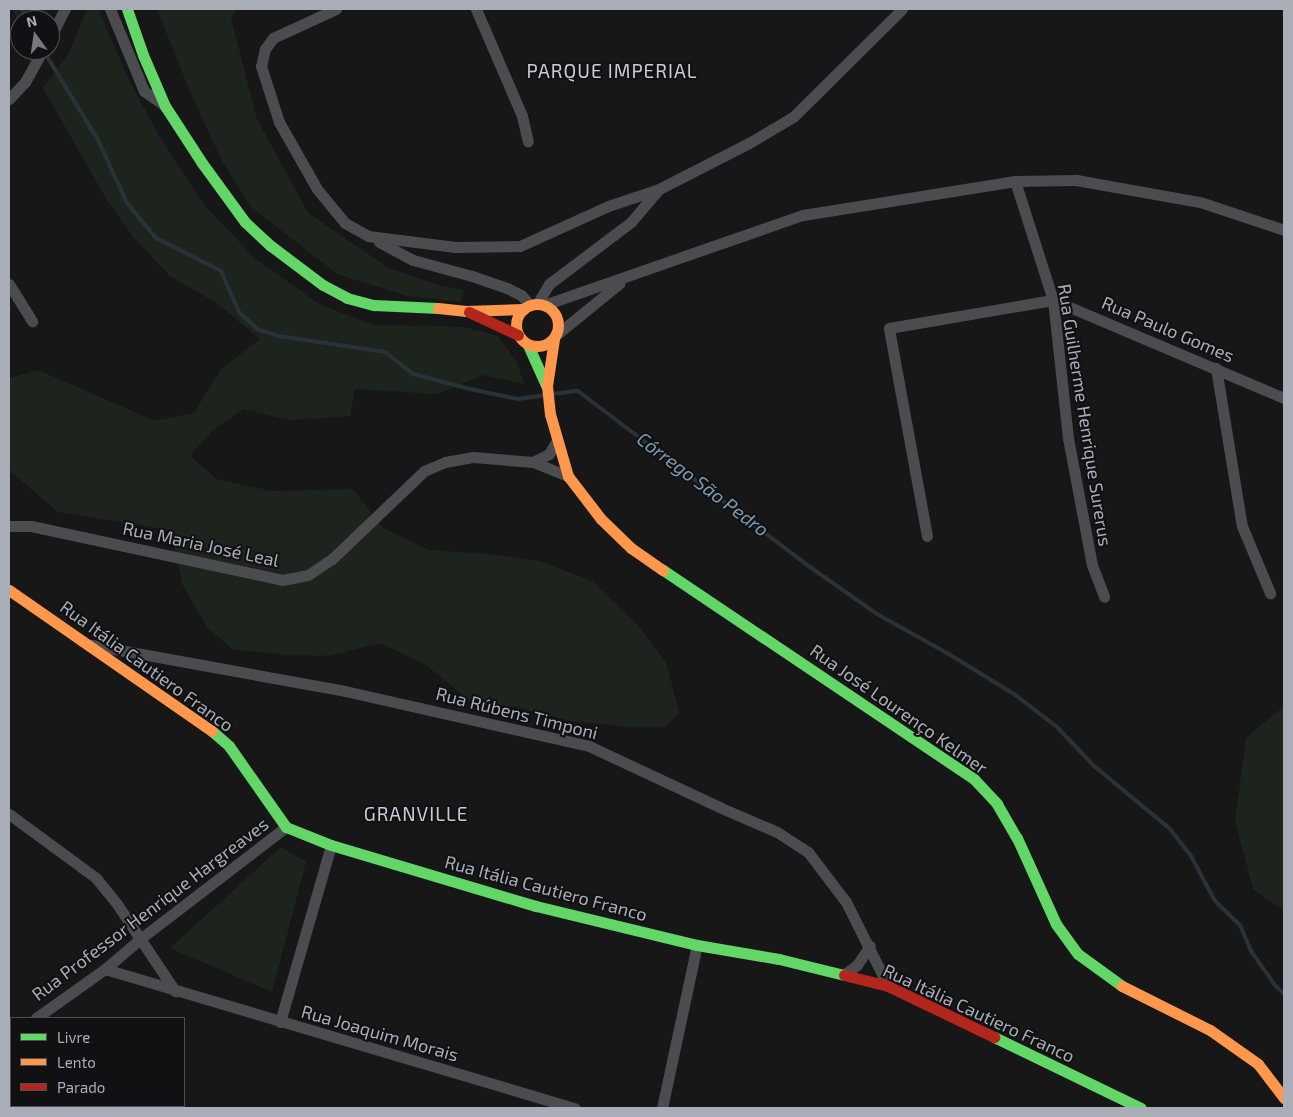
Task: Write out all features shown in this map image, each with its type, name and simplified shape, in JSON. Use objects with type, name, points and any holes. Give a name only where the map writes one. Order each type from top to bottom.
[{"type":"main road","points":[[127,9],[143,55],[166,106],[202,163],[246,222],[271,246],[323,285],[347,298],[374,305],[406,305],[466,311],[534,306],[551,309],[558,321],[555,337],[542,346],[528,345],[518,335],[466,311]]},
{"type":"main road","points":[[518,335],[516,321],[534,306]]},
{"type":"main road","name":"Rua José Lourenço Kelmer","points":[[555,337],[550,350],[547,387],[550,414],[568,476],[601,519],[631,548],[974,779],[997,804],[1017,838],[1056,924],[1078,954],[1119,985],[1210,1030],[1258,1064],[1284,1098]]},
{"type":"main road","name":"Rua José Lourenço Kelmer","points":[[528,345],[547,387]]},
{"type":"main road","name":"Rua Itália Cautiero Franco","points":[[9,590],[206,725],[229,746],[286,827],[331,845],[536,906],[696,945],[779,959],[846,974],[888,986],[1140,1108]]},
{"type":"street","points":[[110,9],[144,91],[166,106]]},
{"type":"street","points":[[336,9],[273,38],[265,49],[261,66],[279,122],[316,190],[345,223],[413,260],[472,276],[507,288],[521,295],[534,306]]},
{"type":"street","points":[[476,9],[522,116],[528,141]]},
{"type":"street","points":[[368,236],[456,246],[520,246],[608,206],[659,189],[749,143],[793,117],[902,9]]},
{"type":"street","points":[[9,99],[25,82],[37,60]]},
{"type":"street","points":[[534,306],[627,277],[731,238],[803,215],[1015,181],[1076,180],[1181,198],[1200,202],[1284,230]]},
{"type":"street","name":"Rua Guilherme Henrique Surerus","points":[[1015,181],[1053,300],[1068,438],[1092,565],[1104,597]]},
{"type":"street","points":[[534,306],[549,284],[631,222],[659,189]]},
{"type":"street","points":[[555,337],[627,277]]},
{"type":"street","points":[[9,284],[32,321]]},
{"type":"street","points":[[927,536],[889,328],[1053,300]]},
{"type":"street","name":"Rua Paulo Gomes","points":[[1053,300],[1284,398]]},
{"type":"street","points":[[1216,368],[1242,526],[1270,594]]},
{"type":"street","points":[[533,462],[548,454],[557,440]]},
{"type":"street","name":"Rua Maria José Leal","points":[[9,526],[31,526],[282,580],[308,575],[332,559],[424,471],[445,462],[473,457],[533,462],[568,476]]},
{"type":"street","name":"Rua Rúbens Timponi","points":[[88,644],[345,691],[589,746],[777,832],[808,852],[846,902],[870,946],[888,986]]},
{"type":"street","points":[[9,814],[96,878],[175,991]]},
{"type":"street","name":"Rua Professor Henrique Hargreaves","points":[[37,1017],[105,969],[140,939],[286,827]]},
{"type":"street","points":[[280,1022],[331,845]]},
{"type":"street","points":[[662,1108],[696,945]]},
{"type":"street","points":[[846,974],[857,965],[870,946]]},
{"type":"street","name":"Rua Joaquim Morais","points":[[105,969],[575,1108]]},
{"type":"shaded area","points":[[13,9],[48,9],[47,10]]},
{"type":"shaded area","points":[[87,9],[98,9],[129,80],[159,136],[205,206],[256,259],[319,304],[373,325],[464,327],[498,336],[517,362],[524,384],[484,375],[436,394],[355,389],[350,416],[288,420],[244,409],[213,430],[190,456],[217,479],[272,491],[353,489],[383,528],[429,550],[491,554],[539,561],[592,581],[636,623],[666,662],[679,712],[666,727],[629,727],[570,721],[520,708],[469,700],[426,665],[380,643],[330,656],[286,655],[232,649],[207,627],[183,586],[170,530],[58,512],[9,470],[9,378],[38,370],[155,421],[194,413],[221,369],[260,339],[218,304],[170,276],[134,238],[107,200],[43,88],[70,51]]},
{"type":"shaded area","points":[[157,9],[236,9],[231,19],[257,119],[308,213],[389,268],[441,286],[464,290],[461,302],[407,296],[337,274],[250,206],[221,159],[189,89]]},
{"type":"shaded area","points":[[1284,706],[1284,911],[1253,889],[1235,821],[1246,738]]},
{"type":"shaded area","points":[[281,847],[306,862],[272,992],[170,948]]},
{"type":"waterway","name":"Córrego São Pedro","points":[[49,60],[98,140],[127,203],[156,238],[221,271],[239,312],[257,329],[279,336],[385,352],[413,374],[470,389],[518,399],[545,395]]},
{"type":"waterway","name":"Córrego São Pedro","points":[[552,394],[578,391],[810,567],[877,614],[947,653],[1014,694],[1057,727],[1093,765],[1170,829],[1191,856],[1215,901],[1240,925],[1251,951],[1273,983],[1284,994]]},
{"type":"traffic: fast","points":[[127,9],[143,55],[165,106],[202,163],[245,222],[271,246],[323,285],[347,298],[374,305],[438,308]]},
{"type":"traffic: fast","points":[[528,345],[546,385]]},
{"type":"traffic: fast","points":[[663,570],[974,779],[997,804],[1017,838],[1056,924],[1078,954],[1122,986]]},
{"type":"traffic: fast","points":[[212,731],[229,746],[286,827],[331,845],[536,906],[697,945],[779,959],[844,975]]},
{"type":"traffic: fast","points":[[994,1037],[1141,1108]]},
{"type":"traffic: slow","points":[[541,304],[549,307],[555,313],[558,325],[555,337],[549,343],[533,346],[525,343],[519,337],[516,321],[519,313],[525,307],[541,304]]},
{"type":"traffic: slow","points":[[438,308],[466,311],[524,309]]},
{"type":"traffic: slow","points":[[554,339],[547,386],[550,414],[568,476],[601,519],[631,548],[663,570]]},
{"type":"traffic: slow","points":[[9,590],[212,731]]},
{"type":"traffic: slow","points":[[1122,986],[1210,1030],[1258,1064],[1284,1098]]},
{"type":"traffic: jam","points":[[469,312],[518,335]]},
{"type":"traffic: jam","points":[[844,975],[888,986],[994,1037]]},
{"type":"district","name":"PARQUE IMPERIAL","points":[[612,71]]},
{"type":"district","name":"GRANVILLE","points":[[416,814]]}]
